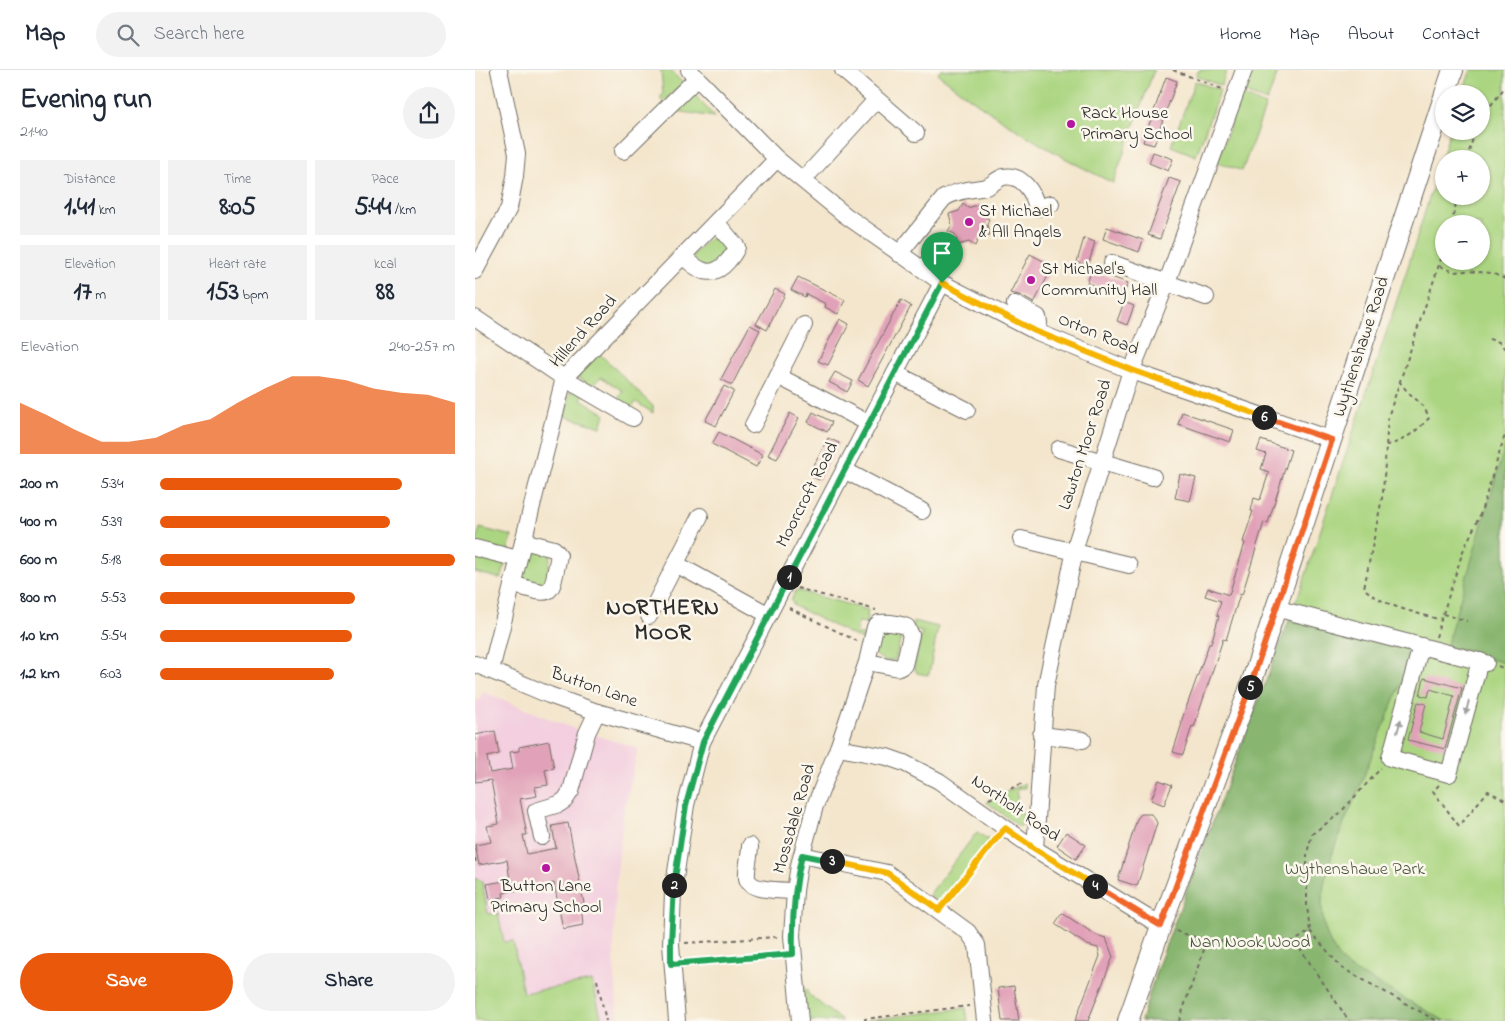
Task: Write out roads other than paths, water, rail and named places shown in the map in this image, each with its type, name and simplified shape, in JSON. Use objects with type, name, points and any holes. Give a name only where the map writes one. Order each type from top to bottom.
[{"type":"main road","name":"Wythenshawe Road","points":[[1448,85],[1453,70]]},
{"type":"main road","name":"Wythenshawe Road","points":[[1128,1021],[1165,927],[1248,693],[1435,123]]},
{"type":"street","points":[[475,271],[509,208],[515,176],[517,154],[499,70]]},
{"type":"street","points":[[843,70],[916,133]]},
{"type":"street","name":"Lawton Moor Road","points":[[1035,849],[1041,735],[1046,685],[1074,552],[1101,462],[1132,370],[1167,282],[1244,70]]},
{"type":"street","points":[[623,151],[693,74]]},
{"type":"street","name":"Orton Road","points":[[693,74],[777,159],[845,215],[942,283],[1035,331],[1132,370],[1332,440]]},
{"type":"street","points":[[803,180],[876,100]]},
{"type":"street","name":"Hillend Road","points":[[491,670],[564,378],[777,159]]},
{"type":"street","points":[[899,254],[944,198],[954,192],[989,186],[1003,178],[1016,178],[1028,186],[1034,196],[1037,208],[1051,204]]},
{"type":"street","points":[[683,256],[692,265],[702,270],[713,272],[721,269],[735,253],[737,247],[716,222]]},
{"type":"street","points":[[1113,263],[1206,296]]},
{"type":"street","name":"Moorcroft Road","points":[[677,1021],[671,964],[673,892],[686,805],[703,742],[942,283]]},
{"type":"street","points":[[1015,304],[1038,317],[1039,323],[1035,331]]},
{"type":"street","points":[[475,318],[564,378],[633,418]]},
{"type":"street","points":[[753,424],[804,325]]},
{"type":"street","points":[[895,373],[967,410]]},
{"type":"street","points":[[779,376],[868,423]]},
{"type":"street","points":[[1059,449],[1153,477]]},
{"type":"street","points":[[844,470],[923,511]]},
{"type":"street","points":[[649,616],[701,516]]},
{"type":"street","points":[[1021,539],[1129,565]]},
{"type":"street","points":[[512,584],[540,592],[551,590],[553,585],[559,555],[558,551],[523,541]]},
{"type":"street","points":[[475,548],[518,559]]},
{"type":"street","points":[[676,564],[769,615]]},
{"type":"street","points":[[1275,608],[1483,662],[1449,774],[1390,758],[1421,646]]},
{"type":"street","points":[[879,623],[896,623],[907,627],[911,635],[904,665],[899,668],[868,655],[875,627],[879,623]]},
{"type":"street","name":"Mossdale Road","points":[[800,1021],[792,936],[795,891],[815,806],[838,748],[868,655]]},
{"type":"street","name":"Button Lane","points":[[475,664],[597,712],[703,742]]},
{"type":"street","points":[[542,837],[536,811],[559,804],[565,800],[571,791],[587,733],[597,712]]},
{"type":"street","points":[[1041,735],[1083,740]]},
{"type":"street","name":"Northolt Road","points":[[838,748],[887,757],[904,763],[939,781],[1035,849],[1165,927]]},
{"type":"street","points":[[750,846],[747,878],[751,884],[756,888],[795,891]]},
{"type":"street","points":[[802,855],[887,873],[968,932],[977,945],[985,1021]]},
{"type":"place","name":"Rack House Primary School","points":[[1071,124]]},
{"type":"place","name":"St Michael & All Angels","points":[[969,222]]},
{"type":"place","name":"St Michael's Community Hall","points":[[1031,280]]},
{"type":"place","name":"Button Lane Primary School","points":[[546,868]]},
{"type":"district","name":"NORTHERN MOOR","points":[[663,622]]},
{"type":"park label","name":"Wythenshawe Park","points":[[1355,870]]},
{"type":"park label","name":"Nan Nook Wood","points":[[1250,943]]}]
